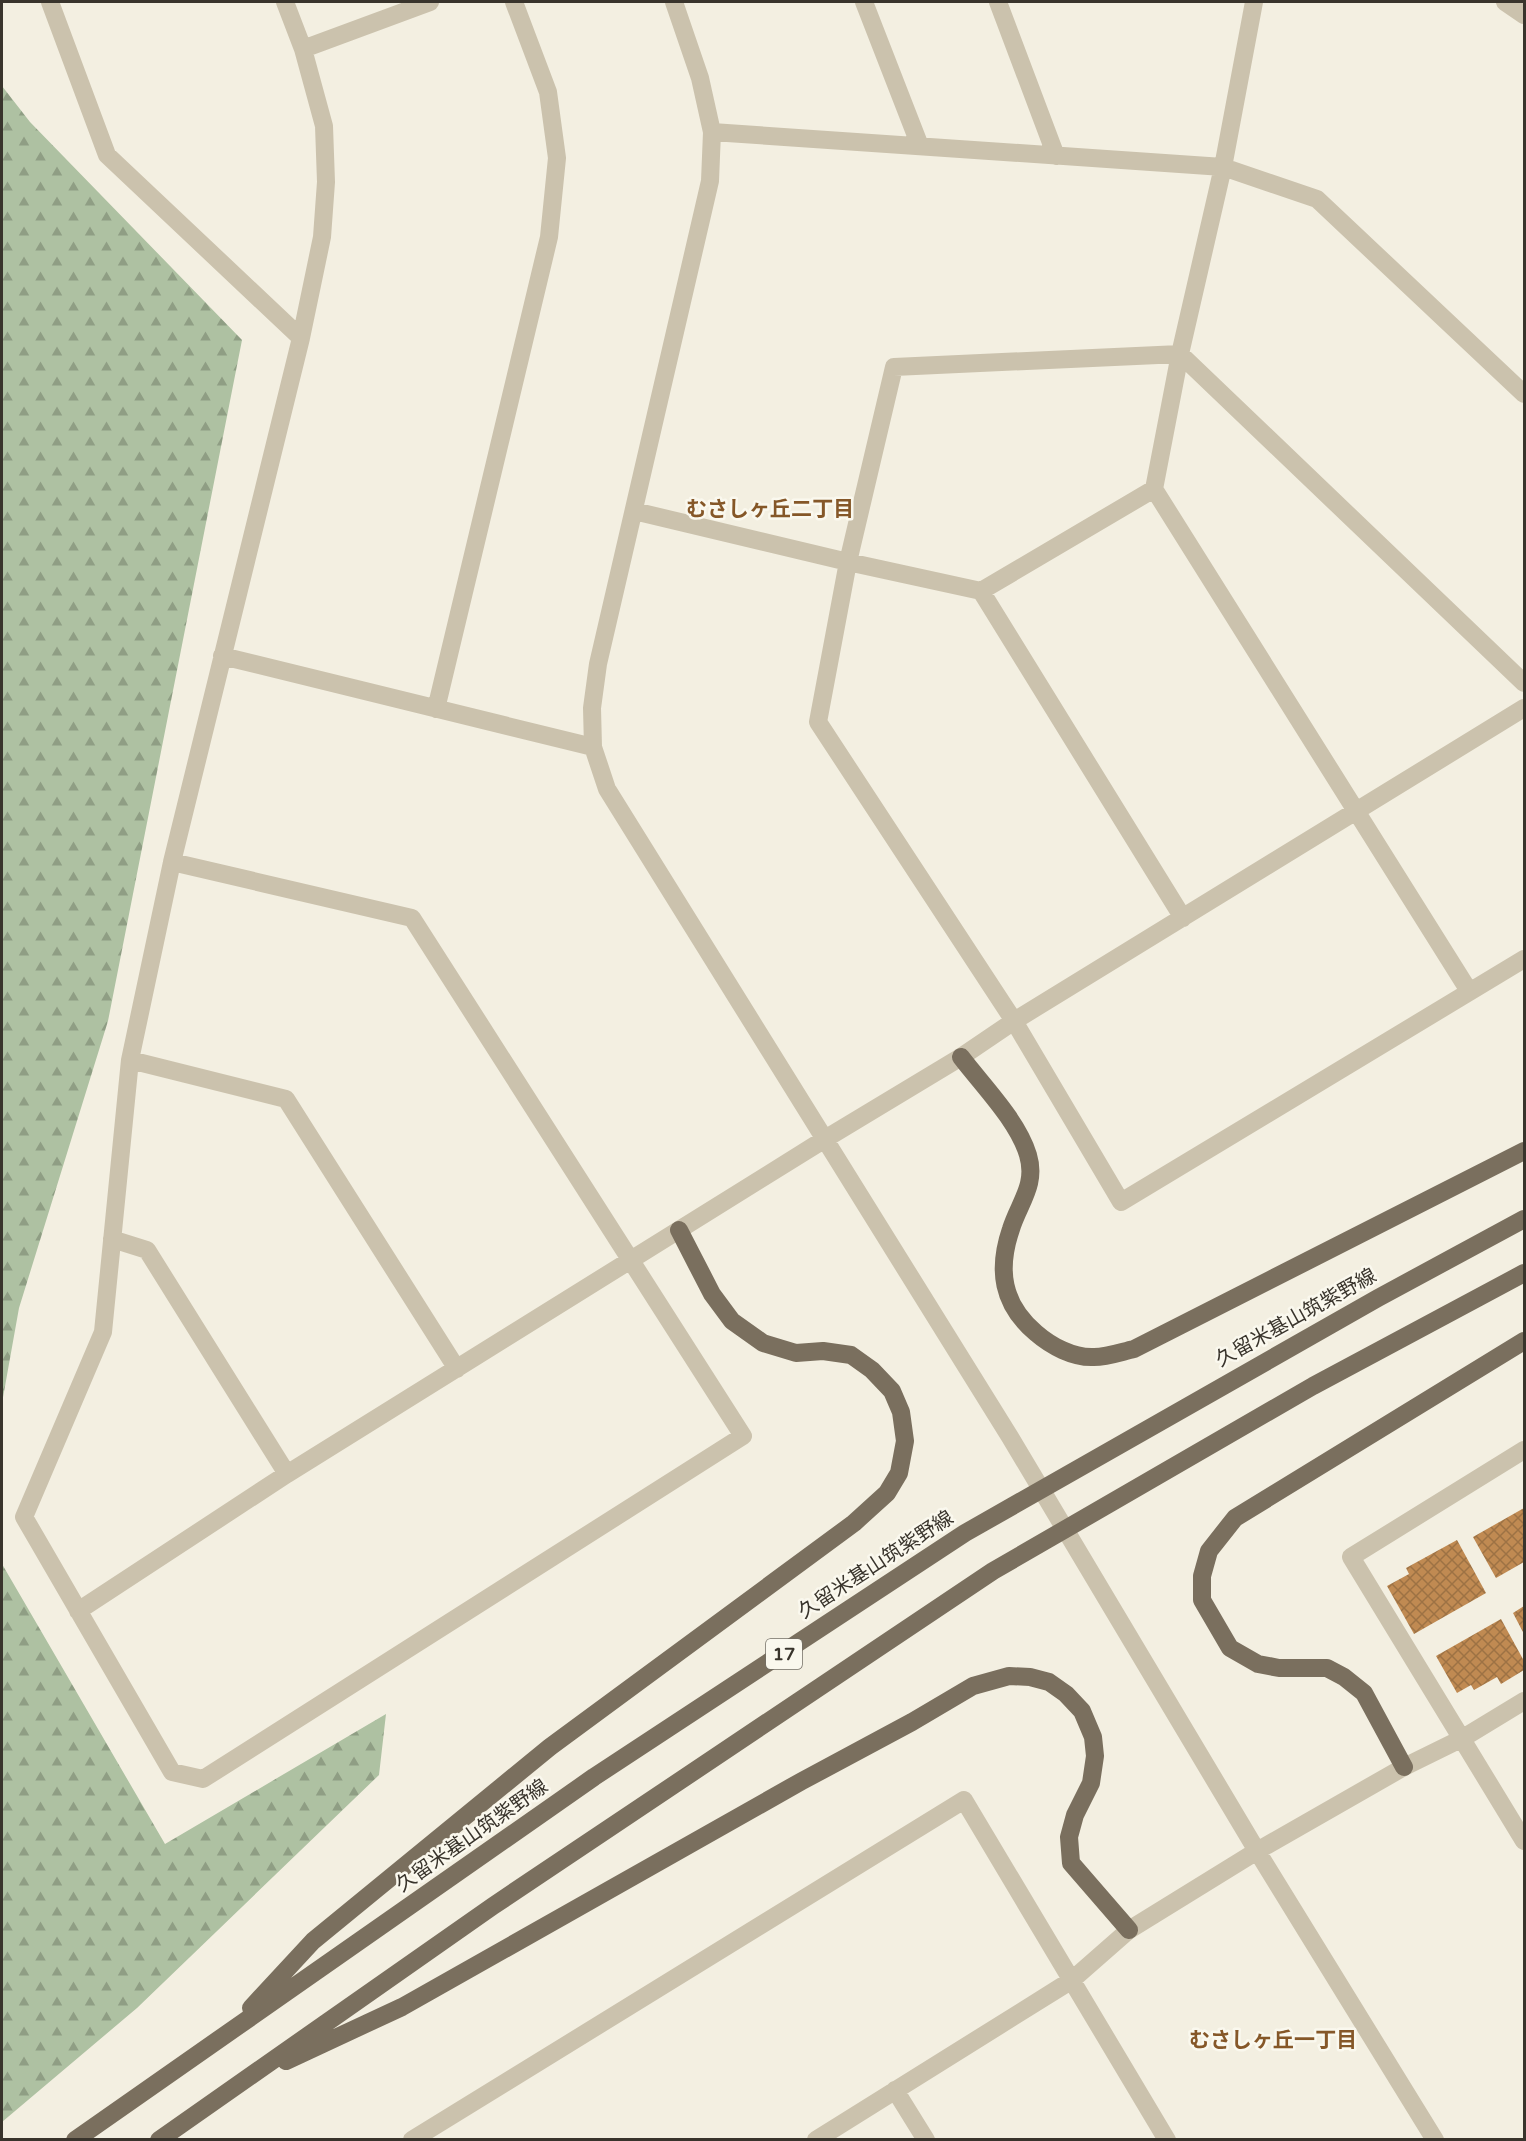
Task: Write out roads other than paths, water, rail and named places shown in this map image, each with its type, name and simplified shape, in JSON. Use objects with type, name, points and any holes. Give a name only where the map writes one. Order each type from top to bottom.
[{"type":"main road","points":[[961,1058],[1013,1124],[1029,1156],[1030,1186],[1011,1229],[1006,1251],[1003,1274],[1008,1299],[1025,1324],[1042,1338],[1065,1352],[1093,1358],[1134,1349],[1524,1151]]},
{"type":"main road","name":"久留米基山筑紫野線","points":[[75,2139],[594,1778],[965,1533],[1378,1298],[1524,1219]]},
{"type":"main road","points":[[228,2034],[313,1941],[550,1747],[854,1523],[887,1493],[898,1473],[905,1441],[901,1412],[892,1391],[872,1370],[851,1355],[823,1351],[796,1353],[764,1343],[732,1321],[712,1294],[679,1230]]},
{"type":"main road","name":"17","points":[[159,2139],[493,1906],[993,1571],[1313,1386],[1524,1273]]},
{"type":"main road","points":[[1404,1767],[1364,1693],[1344,1677],[1327,1668],[1279,1668],[1258,1664],[1230,1648],[1202,1600],[1202,1576],[1209,1551],[1235,1518],[1524,1341]]},
{"type":"main road","points":[[243,2081],[402,2007],[973,1686],[1009,1676],[1030,1677],[1049,1682],[1066,1694],[1082,1711],[1093,1737],[1095,1756],[1091,1783],[1075,1815],[1069,1837],[1071,1863],[1129,1930]]},
{"type":"street","points":[[50,2],[107,155],[301,338]]},
{"type":"street","points":[[172,862],[412,918],[743,1436],[203,1779],[172,1772],[24,1517],[103,1332],[129,1060],[172,862],[301,338],[322,237],[326,182],[324,126],[303,49],[285,2]]},
{"type":"street","points":[[303,49],[430,2]]},
{"type":"street","points":[[436,709],[549,237],[557,158],[549,92],[514,2]]},
{"type":"street","points":[[674,2],[700,78],[712,132],[710,182],[598,664],[592,708],[593,747],[608,789],[1010,1437],[1257,1851],[1435,2139]]},
{"type":"street","points":[[864,2],[920,146]]},
{"type":"street","points":[[998,2],[1056,156]]},
{"type":"street","points":[[1254,2],[1223,167],[1180,354],[1154,489],[1469,991]]},
{"type":"street","points":[[1505,2],[1524,15]]},
{"type":"street","points":[[712,132],[1223,167],[1317,199],[1524,394]]},
{"type":"street","points":[[1524,683],[1180,354],[894,367],[848,562],[818,722],[1014,1021],[1121,1202],[1524,959]]},
{"type":"street","points":[[634,511],[981,591],[1154,489]]},
{"type":"street","points":[[981,591],[1183,918]]},
{"type":"street","points":[[222,656],[593,747]]},
{"type":"street","points":[[78,1611],[287,1474],[825,1139],[961,1058],[1014,1021],[1524,708]]},
{"type":"street","points":[[129,1060],[286,1099],[457,1370]]},
{"type":"street","points":[[112,1239],[147,1250],[287,1474]]},
{"type":"street","points":[[1524,1450],[1351,1557],[1524,1841]]},
{"type":"street","points":[[816,2139],[1072,1980],[1129,1930],[1257,1851],[1404,1767],[1463,1738],[1524,1701]]},
{"type":"street","points":[[412,2139],[964,1800],[1167,2139]]},
{"type":"street","points":[[896,2090],[926,2139]]},
{"type":"district","name":"むさしヶ丘二丁目","points":[[770,509]]},
{"type":"district","name":"むさしヶ丘一丁目","points":[[1273,2040]]}]
